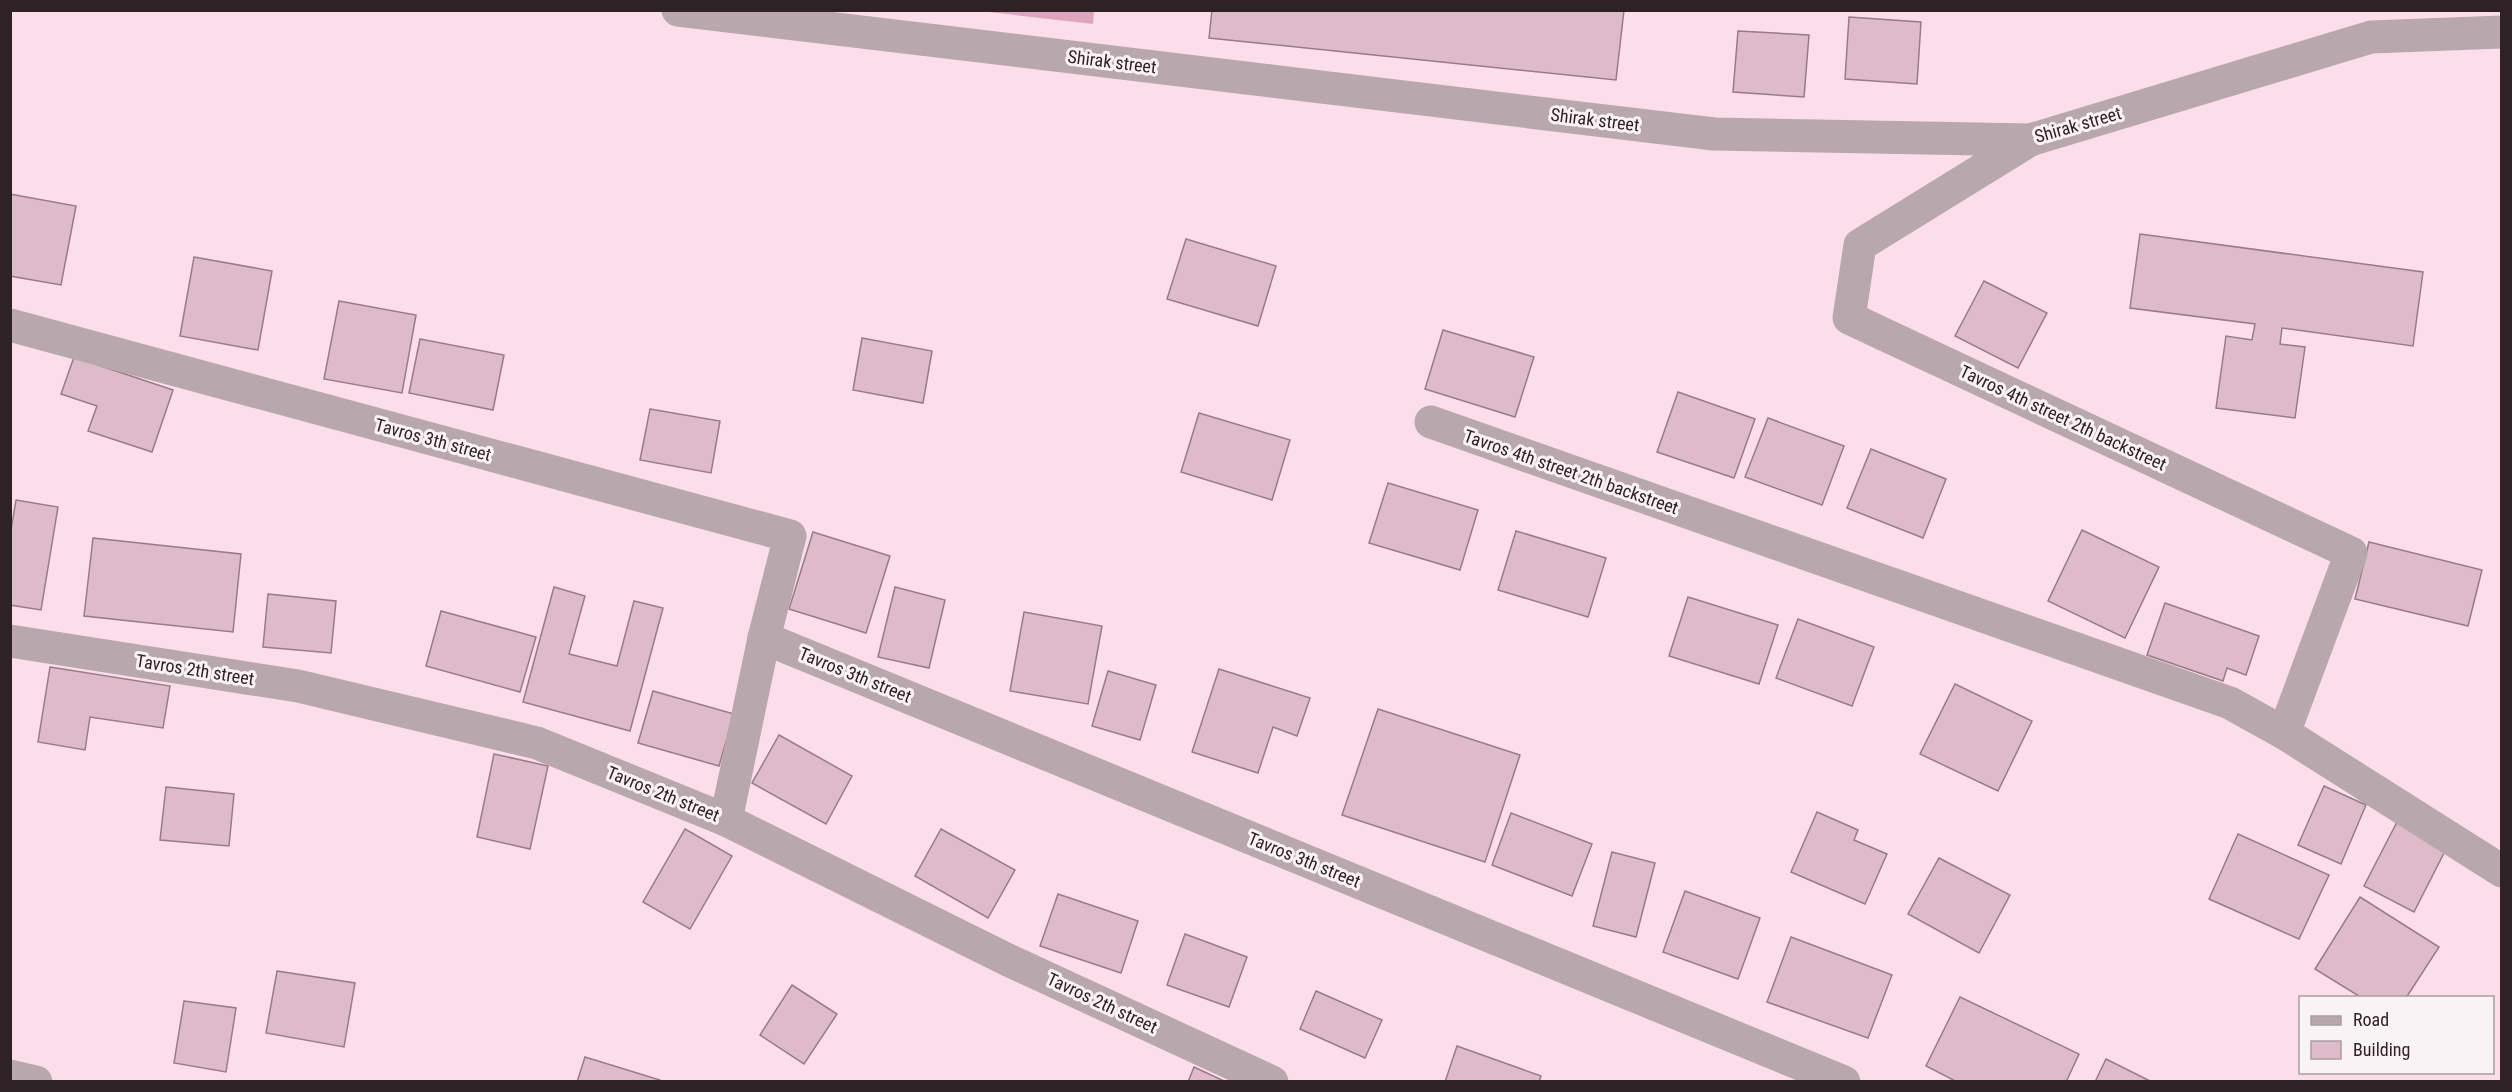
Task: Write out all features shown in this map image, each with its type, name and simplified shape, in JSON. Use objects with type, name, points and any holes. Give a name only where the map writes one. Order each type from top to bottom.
[{"type":"street","name":"Shirak street","points":[[678,10],[1714,134],[2031,140],[2371,37],[2502,32]]},
{"type":"street","name":"Tavros 4th street 2th backstreet","points":[[2031,140],[1860,245],[1849,318],[2351,553],[2284,733]]},
{"type":"street","name":"Tavros 3th street","points":[[10,325],[790,536],[764,638],[726,820]]},
{"type":"street","name":"Tavros 4th street 2th backstreet","points":[[1431,422],[2230,704],[2284,733],[2502,871]]},
{"type":"street","name":"Tavros 3th street","points":[[764,638],[1844,1082]]},
{"type":"street","name":"Tavros 2th street","points":[[10,641],[298,686],[537,743],[726,820],[1008,960],[1272,1082]]},
{"type":"street","points":[[10,1076],[36,1082]]},
{"type":"shaded area","points":[[980,11],[1094,11],[1093,24]]},
{"type":"building","points":[[1212,10],[1624,10],[1616,80],[1209,38]]},
{"type":"building","points":[[1849,17],[1921,22],[1917,84],[1845,79]]},
{"type":"building","points":[[1738,31],[1809,35],[1804,97],[1733,92]]},
{"type":"building","points":[[10,194],[76,206],[61,285],[10,276]]},
{"type":"building","points":[[2140,234],[2423,272],[2413,346],[2282,328],[2280,344],[2305,347],[2295,418],[2216,408],[2226,336],[2252,340],[2255,324],[2130,308]]},
{"type":"building","points":[[1186,239],[1276,266],[1258,326],[1167,299]]},
{"type":"building","points":[[194,257],[272,271],[258,350],[180,336]]},
{"type":"building","points":[[1984,281],[2047,313],[2018,368],[1955,336]]},
{"type":"building","points":[[339,301],[416,315],[402,393],[324,379]]},
{"type":"building","points":[[1443,330],[1534,357],[1515,417],[1425,389]]},
{"type":"building","points":[[862,338],[932,351],[923,403],[853,390]]},
{"type":"building","points":[[420,339],[504,355],[493,410],[409,393]]},
{"type":"building","points":[[74,357],[173,390],[152,452],[88,431],[97,406],[61,394]]},
{"type":"building","points":[[1678,392],[1755,419],[1734,478],[1657,452]]},
{"type":"building","points":[[650,409],[720,421],[711,473],[640,460]]},
{"type":"building","points":[[1199,413],[1290,440],[1272,500],[1181,472]]},
{"type":"building","points":[[1768,418],[1844,446],[1822,505],[1745,477]]},
{"type":"building","points":[[1871,449],[1946,479],[1923,538],[1847,508]]},
{"type":"building","points":[[1388,483],[1478,510],[1460,570],[1369,543]]},
{"type":"building","points":[[16,500],[58,507],[41,610],[10,605],[10,536]]},
{"type":"building","points":[[2082,530],[2159,567],[2125,638],[2048,601]]},
{"type":"building","points":[[1516,531],[1606,558],[1588,617],[1498,590]]},
{"type":"building","points":[[813,532],[890,556],[866,633],[789,609]]},
{"type":"building","points":[[93,538],[241,554],[233,632],[84,616]]},
{"type":"building","points":[[2369,542],[2482,570],[2468,626],[2355,599]]},
{"type":"building","points":[[554,587],[585,596],[569,654],[617,666],[634,601],[663,608],[630,731],[523,702]]},
{"type":"building","points":[[895,587],[945,600],[929,668],[878,657]]},
{"type":"building","points":[[268,594],[336,601],[331,653],[263,647]]},
{"type":"building","points":[[1688,597],[1778,625],[1759,684],[1669,656]]},
{"type":"building","points":[[2165,603],[2259,636],[2246,675],[2227,668],[2223,681],[2147,655]]},
{"type":"building","points":[[441,611],[536,637],[520,692],[426,666]]},
{"type":"building","points":[[1024,612],[1102,626],[1088,704],[1010,691]]},
{"type":"building","points":[[1798,619],[1874,647],[1852,706],[1776,678]]},
{"type":"building","points":[[50,667],[170,686],[163,728],[90,717],[85,750],[38,742]]},
{"type":"building","points":[[1219,669],[1310,698],[1297,736],[1273,727],[1258,773],[1192,752]]},
{"type":"building","points":[[1108,671],[1156,685],[1140,740],[1092,726]]},
{"type":"building","points":[[1955,684],[2032,721],[1998,791],[1920,754]]},
{"type":"building","points":[[653,691],[734,714],[719,766],[638,743]]},
{"type":"building","points":[[1378,709],[1520,755],[1485,862],[1342,815]]},
{"type":"building","points":[[779,735],[852,776],[826,824],[752,783]]},
{"type":"building","points":[[494,754],[548,766],[530,849],[477,837]]},
{"type":"building","points":[[2324,786],[2366,805],[2341,864],[2298,845]]},
{"type":"building","points":[[166,787],[234,794],[229,846],[160,840]]},
{"type":"building","points":[[1817,812],[1858,830],[1854,840],[1887,854],[1865,904],[1791,872]]},
{"type":"building","points":[[1511,813],[1592,844],[1572,896],[1492,865]]},
{"type":"building","points":[[2397,822],[2447,847],[2414,912],[2364,886]]},
{"type":"building","points":[[685,829],[732,856],[690,929],[643,902]]},
{"type":"building","points":[[941,829],[1015,870],[988,918],[915,876]]},
{"type":"building","points":[[2238,834],[2329,875],[2299,939],[2209,899]]},
{"type":"building","points":[[1612,852],[1655,863],[1636,937],[1593,926]]},
{"type":"building","points":[[1939,858],[2010,895],[1979,953],[1908,914]]},
{"type":"building","points":[[1685,891],[1760,918],[1738,979],[1663,952]]},
{"type":"building","points":[[1058,894],[1138,921],[1121,973],[1040,946]]},
{"type":"building","points":[[2360,897],[2439,947],[2407,996],[2359,996],[2315,969]]},
{"type":"building","points":[[1185,934],[1247,957],[1229,1007],[1167,985]]},
{"type":"building","points":[[1791,937],[1892,975],[1868,1038],[1767,1002]]},
{"type":"building","points":[[277,971],[355,983],[344,1047],[266,1033]]},
{"type":"building","points":[[792,985],[837,1014],[804,1064],[760,1035]]},
{"type":"building","points":[[1316,991],[1382,1020],[1365,1058],[1300,1029]]},
{"type":"building","points":[[1960,997],[2079,1054],[2066,1082],[1957,1082],[1926,1066]]},
{"type":"building","points":[[184,1001],[236,1008],[226,1072],[174,1063]]},
{"type":"building","points":[[1457,1046],[1541,1076],[1539,1082],[1445,1082]]},
{"type":"building","points":[[585,1057],[660,1080],[660,1082],[577,1082]]},
{"type":"building","points":[[2106,1059],[2152,1082],[2095,1082]]},
{"type":"building","points":[[1194,1067],[1226,1082],[1188,1082]]}]
